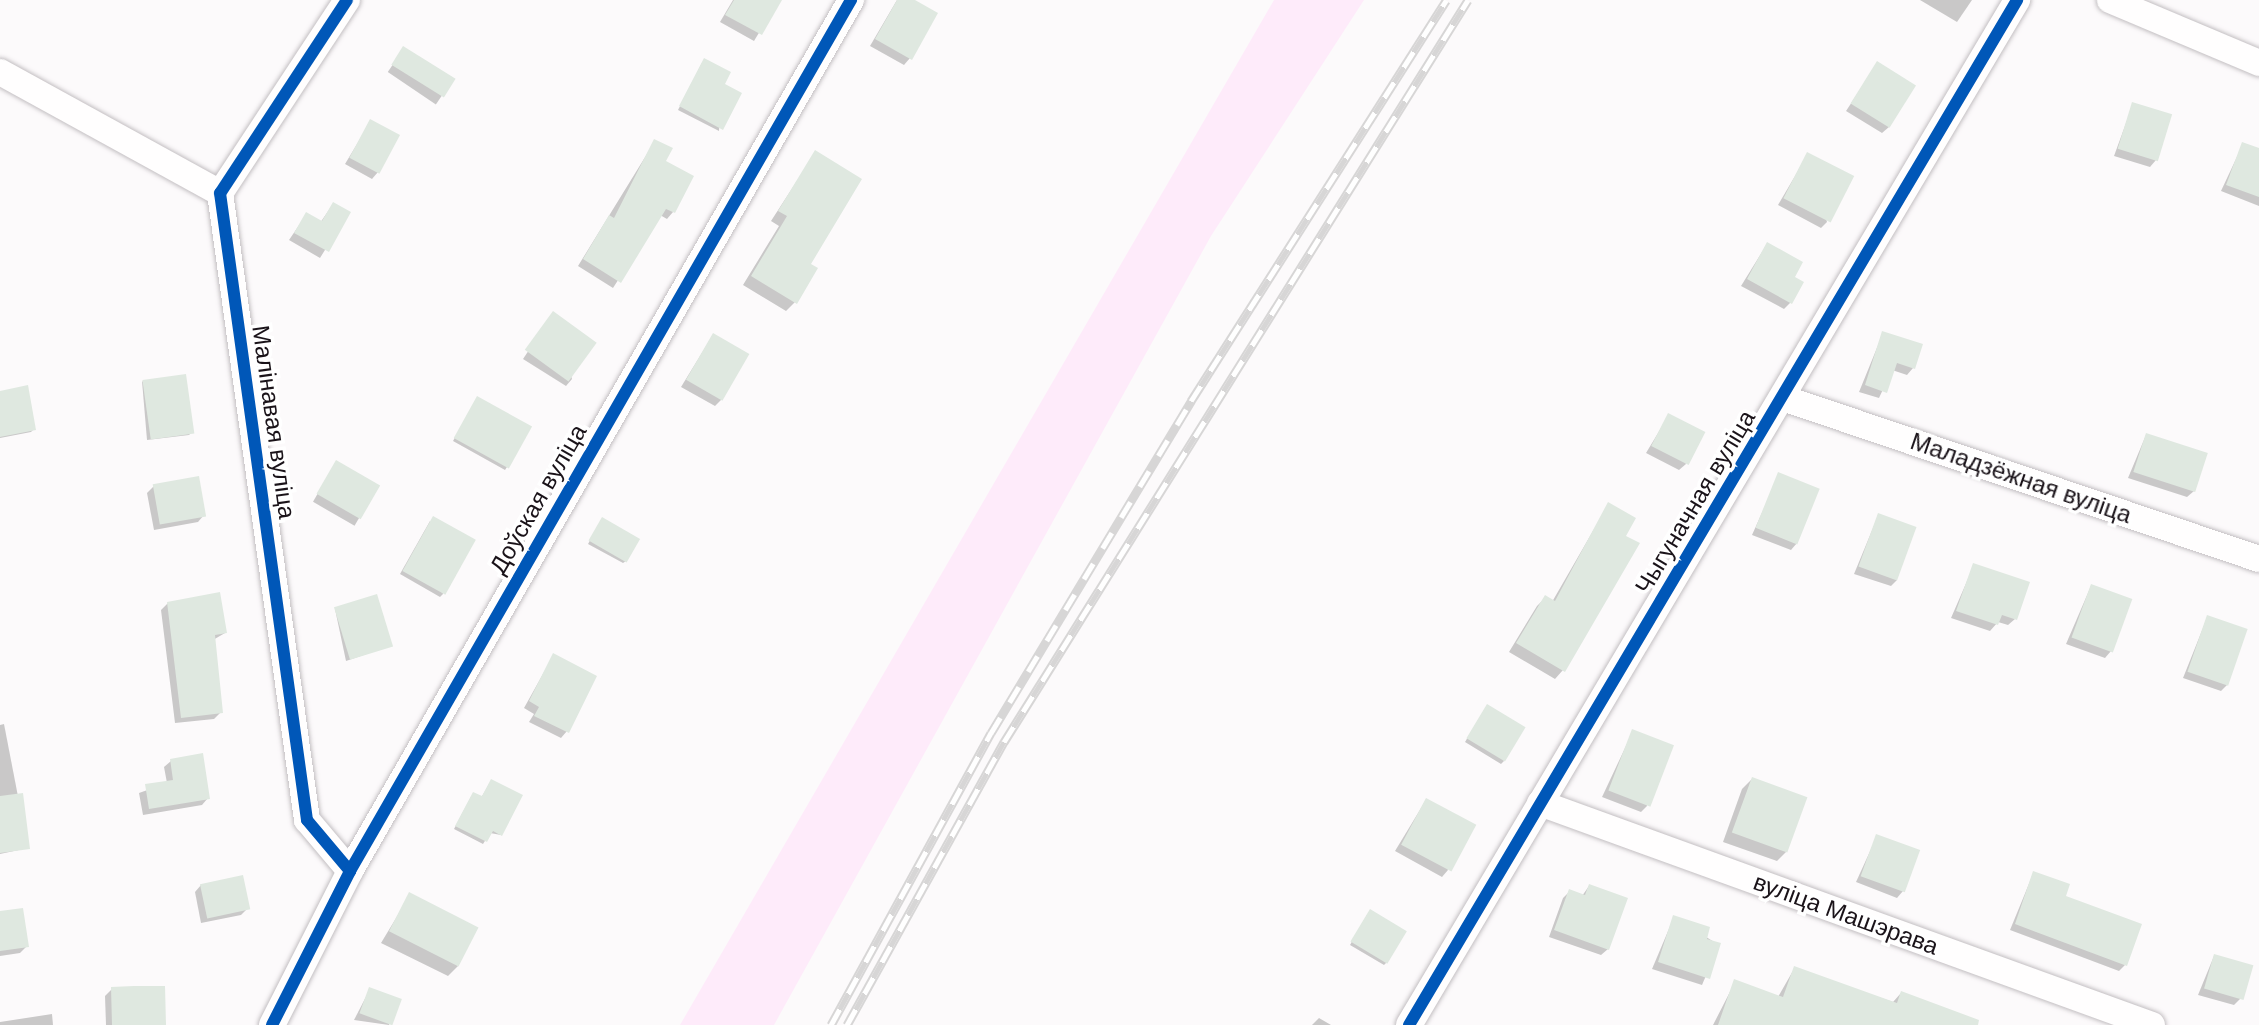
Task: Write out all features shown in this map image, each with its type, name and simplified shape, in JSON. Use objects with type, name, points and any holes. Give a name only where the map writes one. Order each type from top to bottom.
[{"type":"street","points":[[0,72],[220,193],[347,0]]},
{"type":"street","name":"Доўская вуліца","points":[[272,1025],[350,871],[851,0]]},
{"type":"street","name":"Чыгуначная вуліца","points":[[1409,1025],[2017,0]]},
{"type":"street","points":[[2110,0],[2259,63]]},
{"type":"street","name":"Малінавая вуліца","points":[[220,193],[307,820],[350,871]]},
{"type":"street","name":"Маладзёжная вуліца","points":[[1783,398],[2259,559]]},
{"type":"street","name":"вуліца Машэрава","points":[[1540,803],[2152,1025]]},
{"type":"shaded area","points":[[1274,0],[1364,0],[1211,236],[774,1025],[680,1025]]},
{"type":"building","points":[[734,0],[782,0],[762,35],[725,15]]},
{"type":"building","points":[[897,0],[915,0],[938,13],[912,60],[875,39]]},
{"type":"building","points":[[403,46],[456,79],[444,98],[391,65]]},
{"type":"building","points":[[704,58],[731,72],[725,84],[742,93],[723,130],[679,106]]},
{"type":"building","points":[[1877,61],[1916,85],[1890,128],[1851,103]]},
{"type":"building","points":[[2132,102],[2172,114],[2158,161],[2118,149]]},
{"type":"building","points":[[370,119],[400,135],[379,174],[349,158]]},
{"type":"building","points":[[654,139],[673,148],[666,161],[694,176],[675,213],[666,209],[621,283],[583,259],[609,215],[614,218]]},
{"type":"building","points":[[2242,142],[2259,148],[2259,197],[2226,185]]},
{"type":"building","points":[[815,150],[862,179],[811,264],[818,268],[797,304],[751,276],[787,216],[778,211]]},
{"type":"building","points":[[1807,152],[1854,176],[1831,222],[1783,198]]},
{"type":"building","points":[[333,202],[351,212],[329,252],[294,233],[306,212],[322,221]]},
{"type":"building","points":[[1767,242],[1803,262],[1795,277],[1804,282],[1792,304],[1747,279]]},
{"type":"building","points":[[553,311],[597,343],[568,382],[525,350]]},
{"type":"building","points":[[1882,331],[1923,344],[1915,369],[1897,363],[1887,393],[1865,385]]},
{"type":"building","points":[[713,333],[749,354],[722,401],[686,380]]},
{"type":"building","points":[[186,374],[194,433],[151,440],[142,380]]},
{"type":"building","points":[[28,385],[36,430],[0,437],[0,391]]},
{"type":"building","points":[[477,396],[532,427],[509,469],[454,438]]},
{"type":"building","points":[[1668,413],[1705,432],[1689,465],[1651,446]]},
{"type":"building","points":[[2146,433],[2208,453],[2195,492],[2133,472]]},
{"type":"building","points":[[336,460],[380,486],[361,519],[316,494]]},
{"type":"building","points":[[1778,472],[1820,489],[1797,544],[1756,528]]},
{"type":"building","points":[[199,476],[206,516],[160,525],[153,484]]},
{"type":"building","points":[[1608,502],[1636,518],[1626,536],[1640,543],[1565,672],[1516,643],[1545,595],[1555,601]]},
{"type":"building","points":[[1878,513],[1917,527],[1897,581],[1859,567]]},
{"type":"building","points":[[433,516],[476,540],[445,595],[402,571]]},
{"type":"building","points":[[602,517],[640,539],[627,562],[588,540]]},
{"type":"building","points":[[1973,563],[2030,582],[2017,620],[2002,615],[1998,625],[1956,611]]},
{"type":"building","points":[[2091,584],[2132,599],[2113,653],[2072,638]]},
{"type":"building","points":[[220,592],[227,633],[215,635],[223,713],[181,718],[167,602]]},
{"type":"building","points":[[377,594],[393,647],[350,660],[334,607]]},
{"type":"building","points":[[2207,615],[2248,629],[2228,686],[2187,672]]},
{"type":"building","points":[[553,653],[597,676],[569,733],[534,716],[539,707],[529,701]]},
{"type":"building","points":[[1487,704],[1526,727],[1505,761],[1466,738]]},
{"type":"building","points":[[1632,729],[1674,745],[1650,807],[1608,791]]},
{"type":"building","points":[[203,753],[210,799],[149,809],[145,784],[173,780],[170,759]]},
{"type":"building","points":[[1752,777],[1807,797],[1787,853],[1732,832]]},
{"type":"building","points":[[491,779],[523,795],[502,836],[493,831],[487,842],[455,826],[473,792],[482,796]]},
{"type":"building","points":[[23,793],[30,849],[0,853],[0,796]]},
{"type":"building","points":[[1426,798],[1476,825],[1451,872],[1401,845]]},
{"type":"building","points":[[1876,834],[1920,850],[1905,892],[1861,876]]},
{"type":"building","points":[[2033,871],[2070,884],[2066,896],[2142,924],[2127,966],[2015,924]]},
{"type":"building","points":[[243,875],[250,909],[207,918],[200,884]]},
{"type":"building","points":[[1589,884],[1628,898],[1609,950],[1554,930],[1569,889],[1585,895]]},
{"type":"building","points":[[409,892],[478,927],[459,967],[389,931]]},
{"type":"building","points":[[23,908],[29,947],[0,951],[0,911]]},
{"type":"building","points":[[1370,909],[1407,931],[1387,964],[1350,942]]},
{"type":"building","points":[[1673,915],[1710,927],[1707,939],[1721,943],[1710,979],[1658,962]]},
{"type":"building","points":[[2214,954],[2253,965],[2243,1000],[2204,989]]},
{"type":"building","points":[[1794,966],[1897,1003],[1901,991],[1979,1020],[1978,1025],[1718,1025],[1734,979],[1783,997]]},
{"type":"building","points":[[165,986],[166,1025],[112,1025],[111,987]]},
{"type":"building","points":[[369,987],[402,999],[392,1025],[359,1013]]},
{"type":"railway","points":[[831,1025],[991,733],[1191,401],[1446,0]]},
{"type":"railway","points":[[847,1025],[1004,742],[1468,0]]},
{"type":"cycle path","points":[[347,0],[220,193],[307,820],[350,871]]},
{"type":"cycle path","points":[[272,1025],[350,871],[851,0]]},
{"type":"cycle path","points":[[1409,1025],[2017,0]]}]
